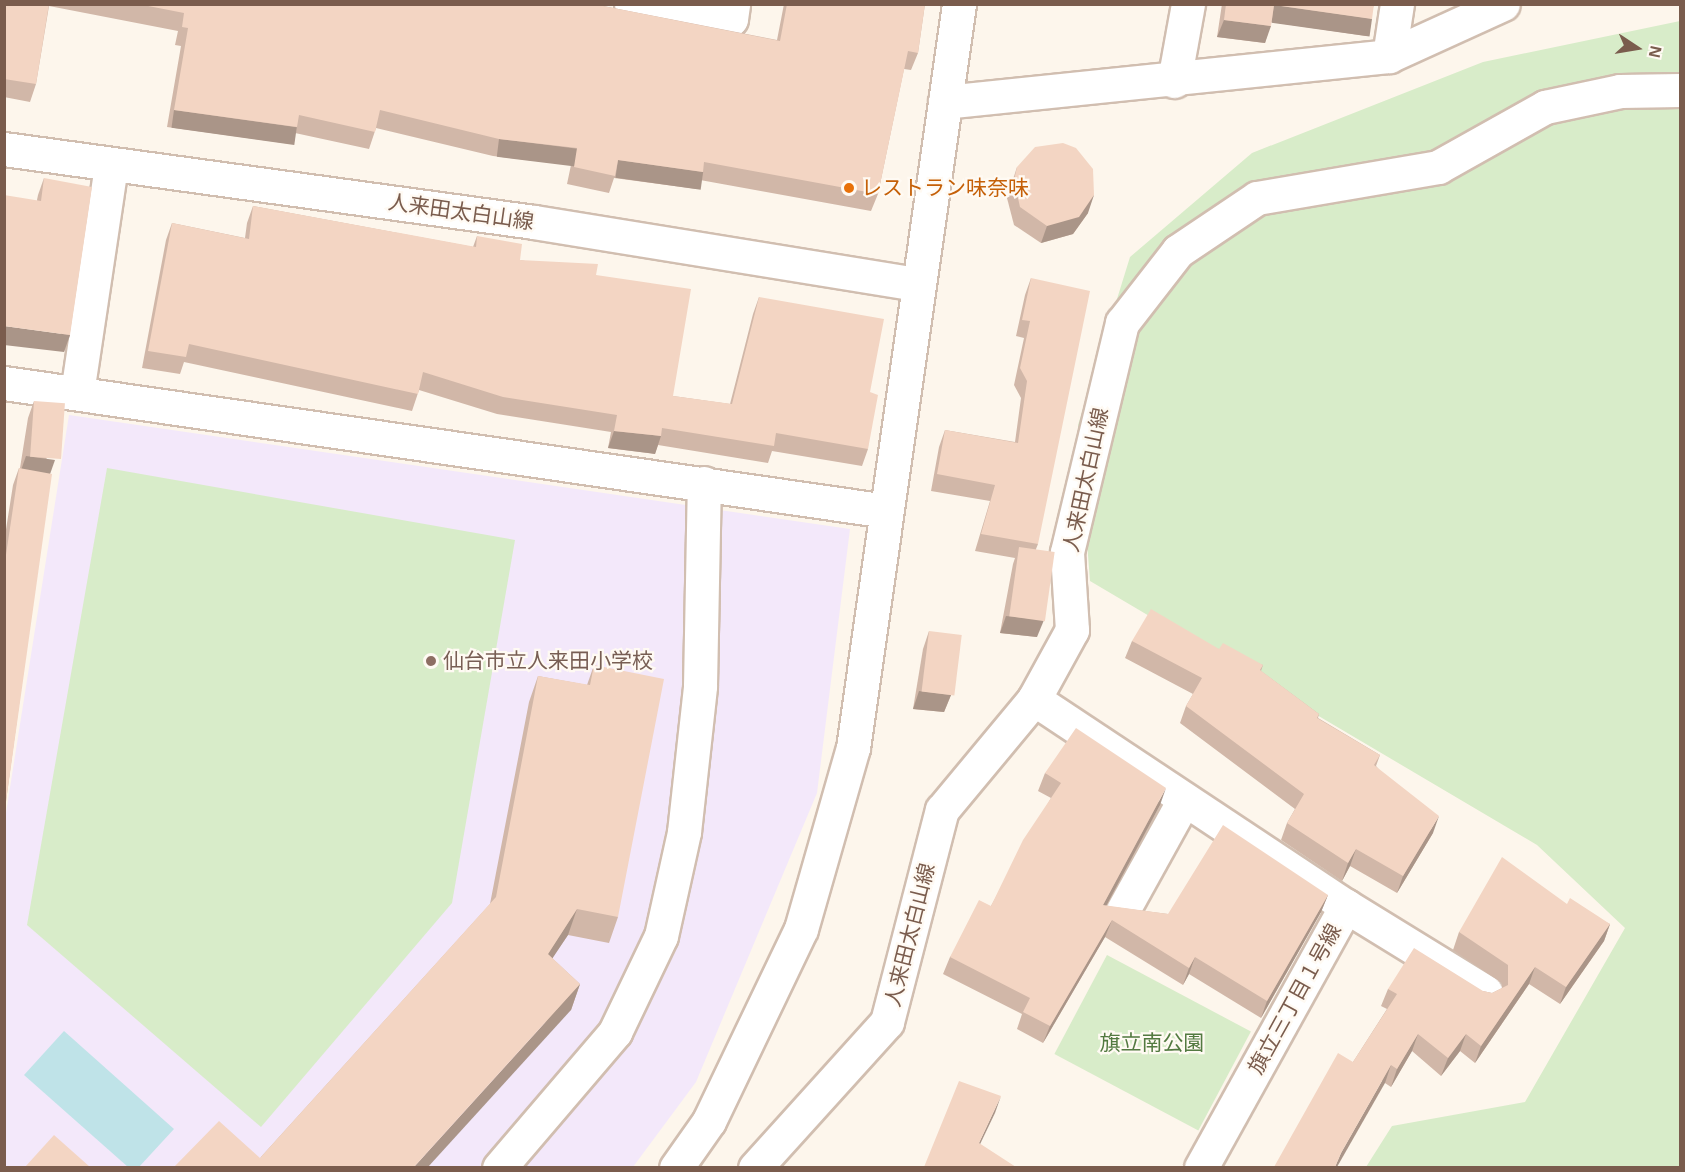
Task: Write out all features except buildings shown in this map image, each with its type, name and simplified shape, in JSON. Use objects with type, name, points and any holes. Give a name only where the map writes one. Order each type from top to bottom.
[{"type":"street","points":[[631,4],[731,19],[733,4]]},
{"type":"street","points":[[676,1167],[709,1120],[801,929],[853,748],[917,284],[959,4]]},
{"type":"street","points":[[1174,81],[1188,4]]},
{"type":"street","points":[[1389,56],[1397,4]]},
{"type":"street","points":[[945,102],[1174,81],[1389,56],[1503,4]]},
{"type":"street","name":"人来田太白山線","points":[[755,1167],[887,1022],[942,810],[1034,699],[1072,630],[1068,552],[1122,322],[1178,251],[1257,198],[1438,167],[1545,107],[1620,91],[1680,90]]},
{"type":"street","name":"人来田太白山線","points":[[4,149],[534,222],[917,284]]},
{"type":"street","points":[[77,393],[111,165]]},
{"type":"street","points":[[4,383],[887,511]]},
{"type":"street","points":[[498,1167],[615,1032],[661,936],[684,832],[700,686],[704,483]]},
{"type":"street","name":"旗立三丁目１号線","points":[[1034,699],[1346,906],[1201,1167]]},
{"type":"street","points":[[1123,910],[1184,800]]},
{"type":"street","points":[[1346,906],[1486,992]]},
{"type":"shaded area","name":"仙台市立人来田小学校","points":[[69,415],[850,529],[817,793],[696,1082],[633,1167],[5,1168],[5,819]]},
{"type":"green space","points":[[1680,21],[1680,1167],[1366,1167],[1392,1126],[1525,1102],[1625,928],[1537,845],[1090,581],[1078,425],[1130,257],[1252,153],[1483,62]]},
{"type":"green space","points":[[107,468],[515,540],[452,903],[261,1127],[27,925]]},
{"type":"green space","name":"旗立南公園","points":[[1107,955],[1251,1032],[1198,1130],[1054,1054]]},
{"type":"water","points":[[64,1031],[174,1129],[139,1167],[128,1167],[24,1075]]},
{"type":"place","name":"レストラン味奈味","points":[[849,188]]},
{"type":"place","name":"仙台市立人来田小学校","points":[[431,661]]}]
